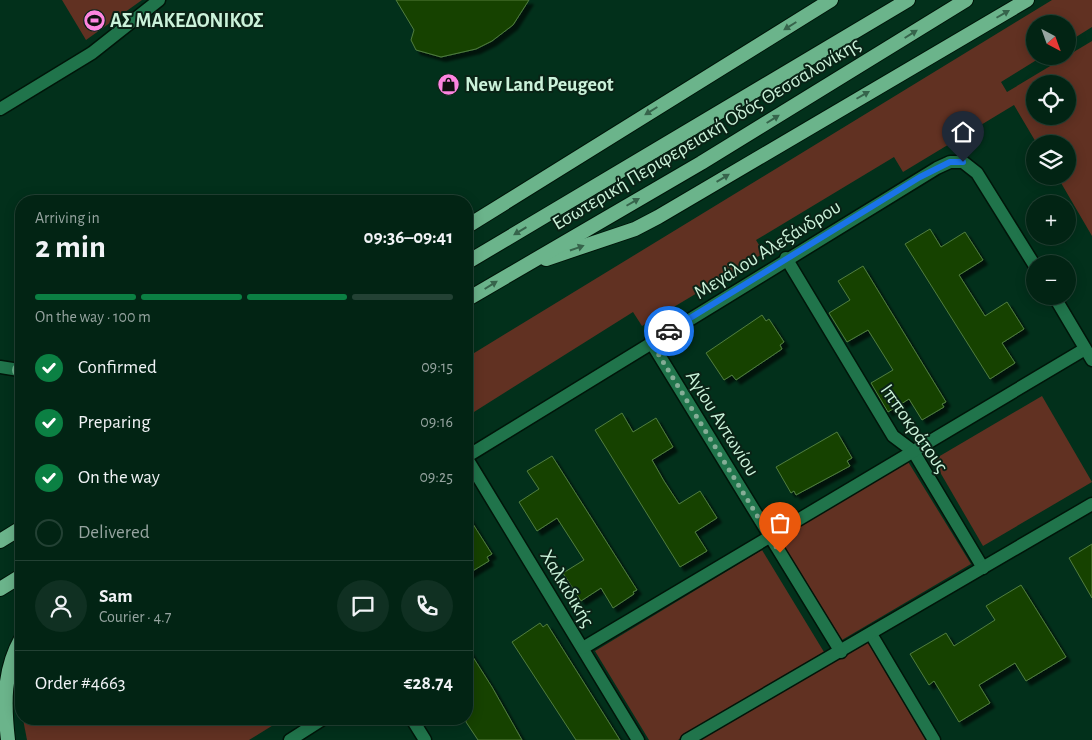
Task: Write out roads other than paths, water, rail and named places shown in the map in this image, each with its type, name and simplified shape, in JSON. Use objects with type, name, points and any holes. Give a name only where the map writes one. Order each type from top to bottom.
[{"type":"highway","points":[[473,222],[831,0]]},
{"type":"highway","name":"Εσωτερική Περιφερειακή Οδός Θεσσαλονίκης","points":[[473,259],[908,0]]},
{"type":"highway","name":"Εσωτερική Περιφερειακή Οδός Θεσσαλονίκης","points":[[473,296],[701,163],[966,0]]},
{"type":"highway","points":[[515,270],[643,225],[1027,0]]},
{"type":"highway","points":[[0,541],[15,532]]},
{"type":"highway","points":[[0,589],[15,580]]},
{"type":"highway","points":[[8,740],[5,712],[8,674],[15,652]]},
{"type":"street","points":[[0,109],[92,53],[159,0]]},
{"type":"street","name":"Μεγάλου Αλεξάνδρου","points":[[473,453],[786,258],[950,162],[963,162],[977,173],[1028,255]]},
{"type":"street","name":"Ιπποκράτους","points":[[786,258],[893,436],[913,451],[983,568]]},
{"type":"street","points":[[1059,305],[1092,360]]},
{"type":"street","name":"Αγίου Αντωνίου","points":[[651,342],[840,652]]},
{"type":"street","points":[[583,648],[1085,348]]},
{"type":"street","points":[[0,367],[15,369]]},
{"type":"street","name":"Χαλκιδικής","points":[[473,468],[638,740]]},
{"type":"street","points":[[687,740],[1092,504]]},
{"type":"street","points":[[870,634],[934,740]]},
{"type":"street","points":[[290,740],[314,725]]},
{"type":"street","points":[[416,725],[425,740]]},
{"type":"place","name":"ΑΣ ΜΑΚΕΔΟΝΙΚΟΣ","points":[[94,20]]},
{"type":"place","name":"New Land Peugeot","points":[[449,84]]}]
